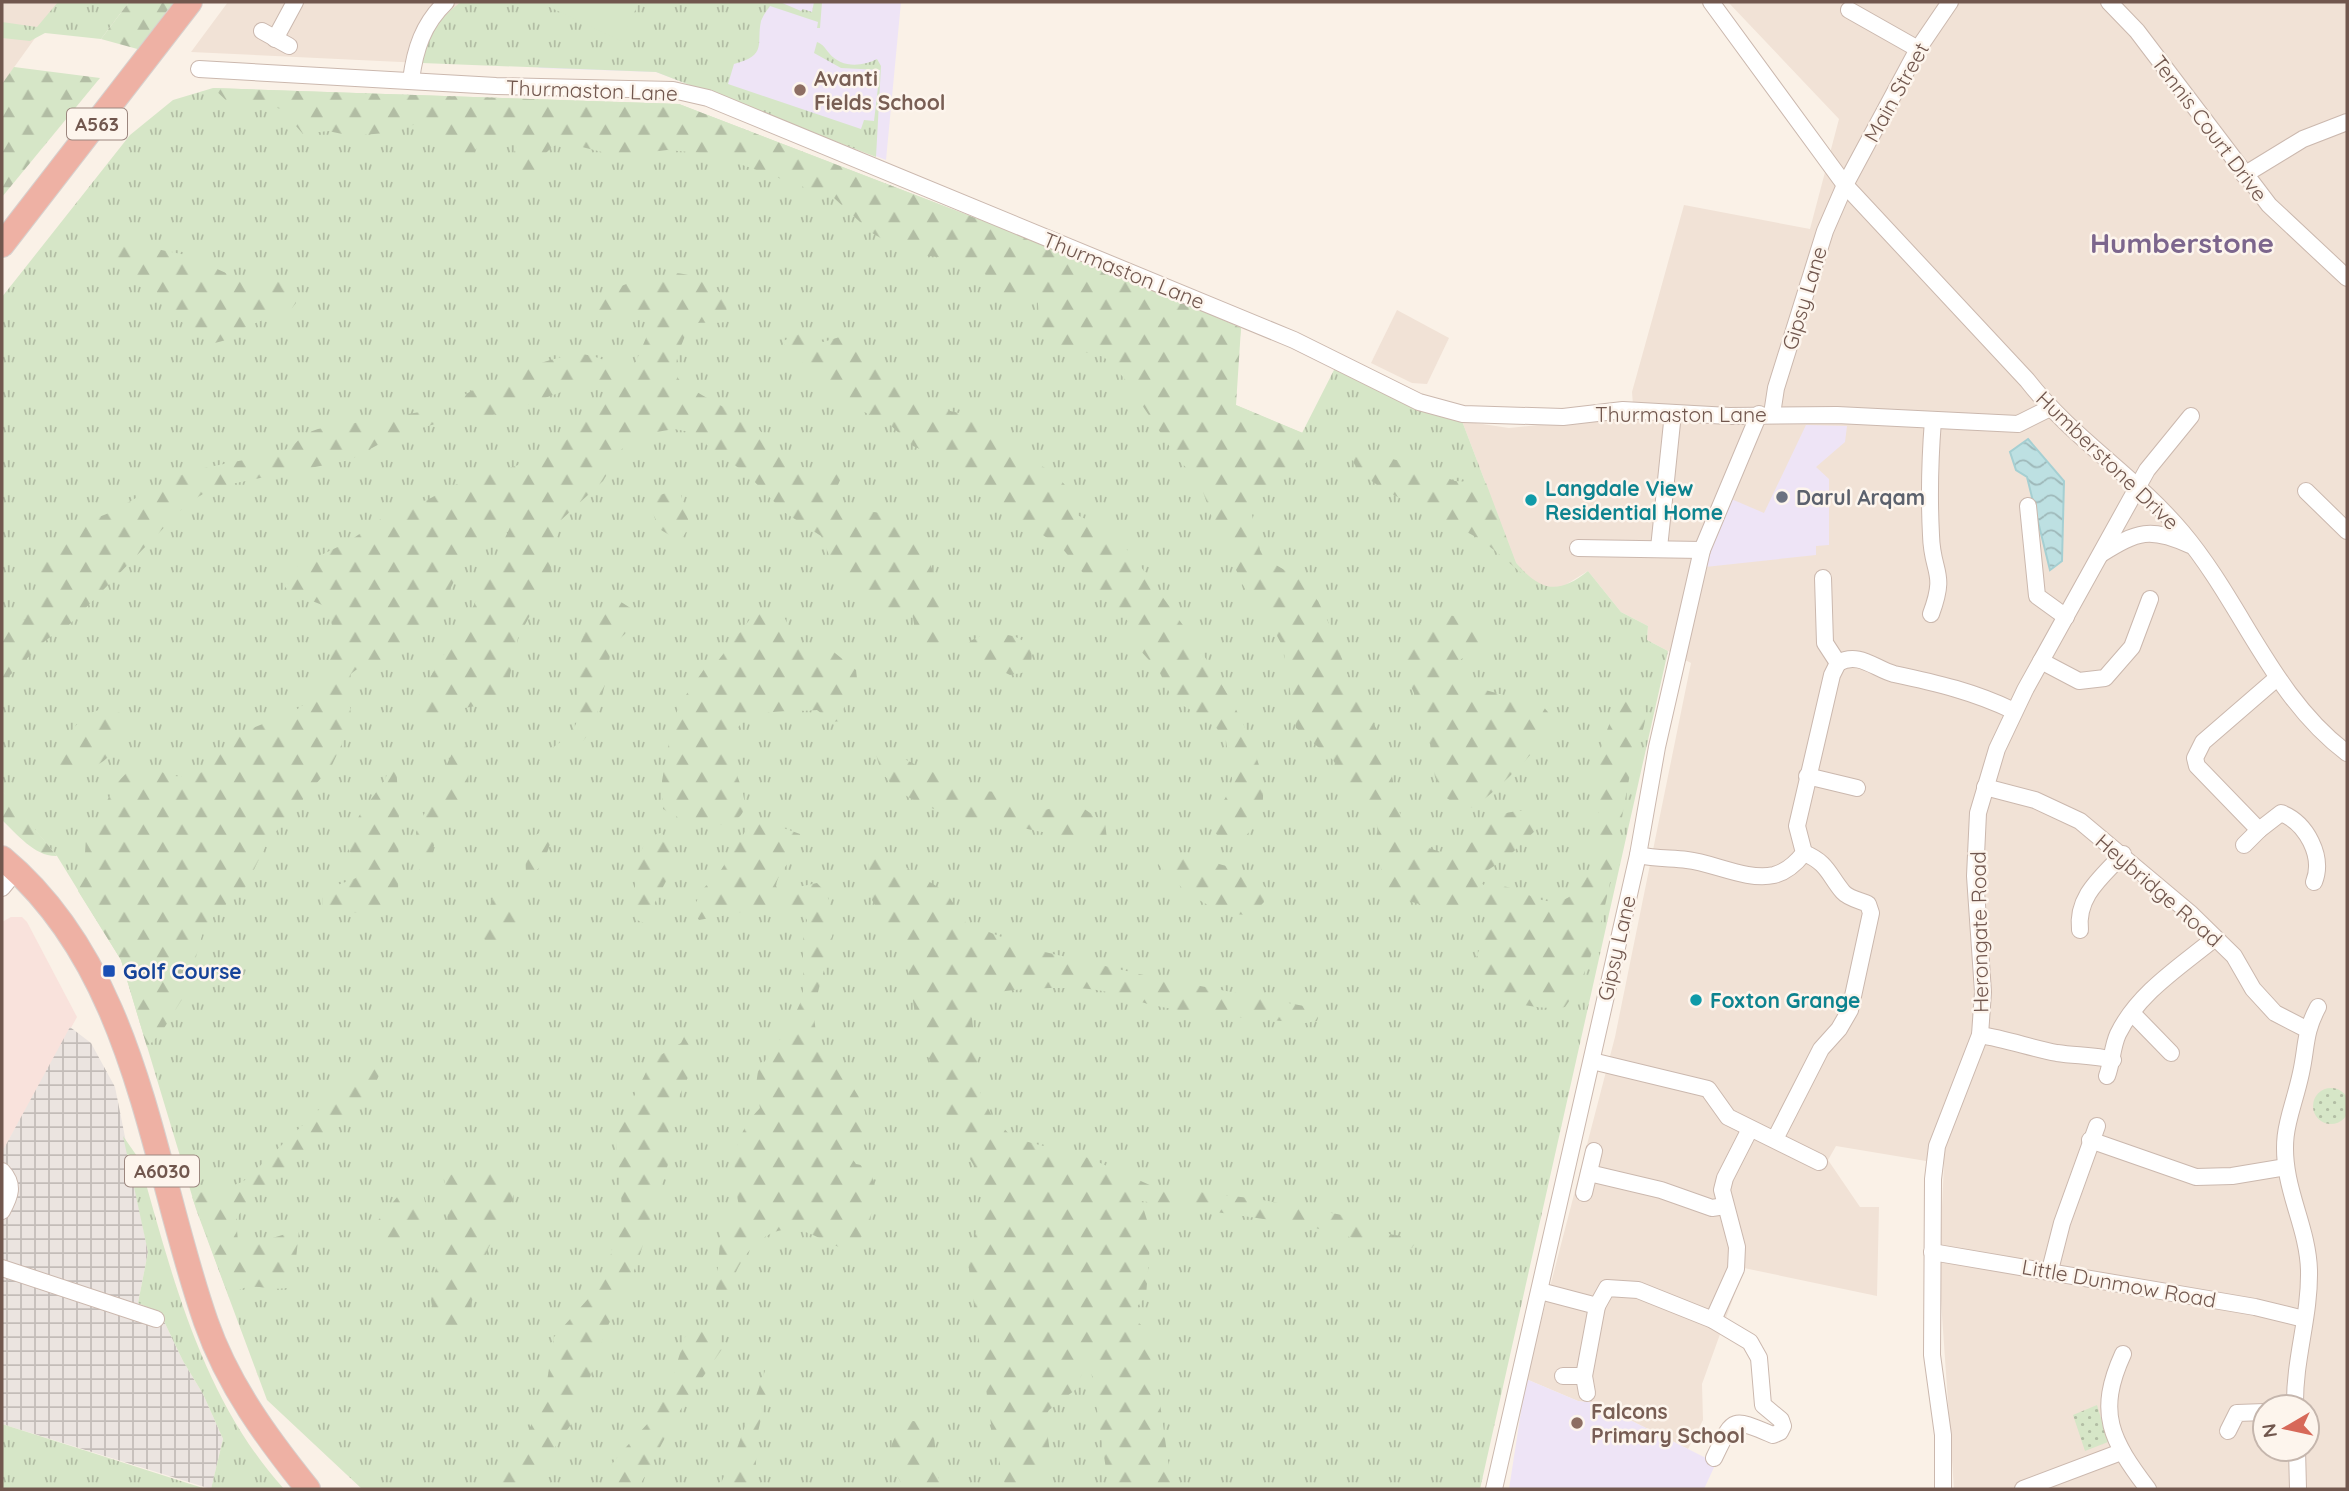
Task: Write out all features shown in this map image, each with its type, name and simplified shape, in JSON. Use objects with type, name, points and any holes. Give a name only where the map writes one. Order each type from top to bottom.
[{"type":"highway","name":"A563","points":[[2,245],[190,2]]},
{"type":"highway","name":"A6030","points":[[5,867],[56,912],[95,972],[136,1080],[206,1323],[230,1378],[259,1425],[308,1489]]},
{"type":"street","points":[[275,39],[295,2]]},
{"type":"street","points":[[411,80],[416,49],[423,30],[446,2]]},
{"type":"street","name":"Humberstone Drive","points":[[1712,2],[1845,185],[2050,408],[2093,451],[2162,509],[2219,583],[2277,678],[2307,718],[2347,753]]},
{"type":"street","name":"Main Street","points":[[1845,185],[1918,49],[1950,2]]},
{"type":"street","name":"Tennis Court Drive","points":[[2109,2],[2137,31],[2269,205],[2347,278]]},
{"type":"street","points":[[1849,10],[1918,49]]},
{"type":"street","name":"Thurmaston Lane","points":[[199,69],[673,90],[708,99],[1294,340],[1419,401],[1463,414],[1563,417],[1623,410],[1729,416],[1765,414],[2018,424],[2050,408]]},
{"type":"street","points":[[2244,175],[2304,139],[2347,122]]},
{"type":"street","name":"Gipsy Lane","points":[[1494,1489],[1639,855],[1657,747],[1702,550],[1776,388],[1825,230],[1845,185]]},
{"type":"street","points":[[1659,548],[1673,413]]},
{"type":"street","name":"Herongate Road","points":[[1943,1489],[1943,1435],[1932,1355],[1932,1252],[1937,1146],[1980,1035],[1983,992],[1975,876],[1979,814],[1997,749],[2041,660],[2147,470],[2191,416]]},
{"type":"street","points":[[1931,614],[1940,590],[1941,575],[1931,552],[1933,420]]},
{"type":"street","points":[[2306,491],[2347,531]]},
{"type":"street","points":[[2028,506],[2038,596],[2066,617]]},
{"type":"street","points":[[2100,555],[2142,533],[2163,533],[2192,546]]},
{"type":"street","points":[[1578,548],[1702,550]]},
{"type":"street","points":[[1823,578],[1825,643],[1838,663]]},
{"type":"street","points":[[2041,660],[2079,681],[2105,678],[2132,648],[2150,599]]},
{"type":"street","points":[[1804,853],[1797,827],[1832,675],[1838,663],[1845,659],[1863,660],[1890,673],[1957,687],[2014,711]]},
{"type":"street","points":[[2259,830],[2197,766],[2195,758],[2203,742],[2277,678]]},
{"type":"street","points":[[1807,776],[1857,788]]},
{"type":"street","name":"Heybridge Road","points":[[1986,787],[2035,800],[2080,821],[2123,854],[2234,956],[2253,989],[2275,1013],[2306,1029]]},
{"type":"street","points":[[2244,845],[2276,814],[2286,815],[2312,841],[2317,856],[2314,882]]},
{"type":"street","points":[[1639,855],[1774,875],[1795,864],[1804,853]]},
{"type":"street","points":[[1775,1139],[1821,1049],[1839,1030],[1850,1010],[1871,913],[1868,904],[1844,894],[1835,876],[1819,859],[1804,853]]},
{"type":"street","points":[[2080,930],[2079,918],[2084,899],[2123,854]]},
{"type":"street","points":[[2108,1076],[2119,1033],[2132,1013],[2147,994],[2215,938]]},
{"type":"street","points":[[2295,1393],[2294,1372],[2304,1319],[2309,1269],[2305,1238],[2286,1167],[2285,1124],[2298,1086],[2306,1029],[2318,1007]]},
{"type":"street","points":[[2132,1013],[2171,1052]]},
{"type":"street","points":[[1980,1035],[2012,1040],[2058,1053],[2081,1053],[2113,1060]]},
{"type":"street","points":[[1592,1060],[1708,1089],[1728,1116],[1819,1162]]},
{"type":"street","points":[[1713,1320],[1737,1269],[1737,1247],[1725,1206],[1725,1178],[1750,1129]]},
{"type":"street","points":[[2050,1270],[2062,1223],[2094,1133],[2196,1177],[2232,1176],[2286,1167]]},
{"type":"street","points":[[1584,1193],[1594,1151]]},
{"type":"street","points":[[2,1171],[11,1185],[10,1195],[2,1211]]},
{"type":"street","points":[[1589,1173],[1661,1190],[1712,1208],[1725,1206]]},
{"type":"street","name":"Little Dunmow Road","points":[[1932,1252],[2050,1270],[2255,1307],[2304,1319]]},
{"type":"street","points":[[2,1268],[156,1319]]},
{"type":"street","points":[[1587,1393],[1584,1376],[1597,1306],[1607,1288],[1637,1290],[1713,1320],[1750,1342],[1756,1349],[1763,1405],[1781,1420],[1783,1426],[1780,1432],[1773,1435],[1742,1422],[1734,1423],[1729,1427],[1714,1458]]},
{"type":"street","points":[[1540,1291],[1597,1306]]},
{"type":"street","points":[[2123,1354],[2110,1382],[2108,1406],[2121,1452],[2148,1489]]},
{"type":"street","points":[[1563,1376],[1584,1376]]},
{"type":"street","points":[[2228,1431],[2237,1413],[2251,1412]]},
{"type":"street","points":[[2023,1489],[2121,1452]]},
{"type":"street","points":[[2297,1463],[2298,1489]]},
{"type":"shaded area","points":[[2,2],[61,2],[2,84]]},
{"type":"shaded area","points":[[228,2],[461,2],[438,24],[426,44],[422,63],[191,52]]},
{"type":"shaded area","name":"Avanti Fields School","points":[[489,2],[901,2],[886,160],[656,72],[539,68]]},
{"type":"shaded area","points":[[1728,2],[2347,2],[2347,1489],[1954,1489],[1939,1272],[1944,1164],[1836,1146],[1828,1160],[1860,1207],[1879,1207],[1877,1296],[1744,1268],[1702,1384],[1703,1420],[1688,1449],[1596,1403],[1578,1401],[1526,1379],[1615,1037],[1691,663],[1647,640],[1648,626],[1621,612],[1588,571],[1562,587],[1549,588],[1531,580],[1516,563],[1462,421],[1509,428],[1615,417],[1634,418],[1632,392],[1684,205],[1810,229],[1839,119]]},
{"type":"shaded area","points":[[1397,310],[1449,338],[1427,384],[1412,383],[1371,363]]},
{"type":"shaded area","name":"Darul Arqam","points":[[1806,425],[1847,426],[1845,442],[1816,467],[1829,479],[1829,545],[1816,546],[1816,555],[1705,567],[1710,540],[1729,498],[1764,513]]},
{"type":"shaded area","points":[[11,917],[22,917],[27,922],[77,1017],[2,1152],[2,922]]},
{"type":"shaded area","points":[[70,1027],[91,1043],[115,1087],[148,1252],[138,1303],[160,1313],[183,1361],[203,1394],[223,1439],[211,1489],[2,1424],[2,1152]]},
{"type":"shaded area","name":"Falcons Primary School","points":[[1526,1379],[1578,1401],[1596,1403],[1716,1463],[1704,1489],[1509,1489]]},
{"type":"green space","points":[[58,2],[129,2],[101,39],[45,33],[30,41],[2,38],[2,22],[37,27]]},
{"type":"green space","points":[[129,2],[191,2],[152,53],[101,39]]},
{"type":"green space","points":[[461,2],[780,2],[801,11],[803,9],[812,12],[814,2],[822,2],[820,28],[817,28],[818,22],[770,6],[761,21],[756,53],[745,61],[734,64],[728,84],[861,129],[864,120],[874,121],[880,70],[841,68],[814,53],[817,42],[845,64],[858,65],[877,59],[881,66],[876,157],[656,72],[422,63],[435,29]]},
{"type":"green space","points":[[539,2],[639,2],[621,41]]},
{"type":"green space","points":[[14,67],[100,78],[2,197],[2,84]]},
{"type":"green space","points":[[213,88],[679,104],[1097,265],[1241,328],[1233,404],[1302,433],[1335,368],[1462,421],[1516,563],[1534,579],[1550,586],[1568,584],[1588,571],[1621,612],[1648,626],[1647,640],[1668,651],[1480,1489],[362,1489],[267,1400],[196,1209],[121,960],[57,856],[2,791],[2,297],[130,135],[173,100]]},
{"type":"green space","points":[[213,88],[679,104],[1097,265],[1241,328],[1236,405],[1303,433],[1308,454],[1306,463],[1271,480],[1256,503],[1252,515],[1260,550],[1264,558],[1300,579],[1318,601],[1332,630],[1350,682],[1385,744],[1404,832],[1430,848],[1457,851],[1466,847],[1497,816],[1535,809],[1541,817],[1540,826],[1509,856],[1482,874],[1480,882],[1485,886],[1507,887],[1548,901],[1569,897],[1586,880],[1595,854],[1599,816],[1595,779],[1608,726],[1621,697],[1635,696],[1644,705],[1645,719],[1632,765],[1600,925],[1591,957],[1565,1007],[1528,1006],[1499,998],[1478,984],[1474,966],[1486,931],[1486,923],[1484,915],[1477,909],[1464,912],[1433,908],[1405,900],[1387,887],[1381,869],[1377,825],[1361,806],[1333,760],[1296,728],[1283,647],[1261,606],[1244,587],[1213,520],[1198,478],[1180,462],[1124,378],[1104,357],[1057,345],[1049,339],[1040,326],[1037,293],[999,293],[976,262],[929,256],[884,240],[872,233],[834,198],[712,154],[667,150],[618,156],[566,143],[553,146],[545,154],[545,177],[524,181],[514,177],[506,168],[517,146],[511,140],[486,143],[474,151],[475,158],[470,164],[464,163],[447,149],[432,130],[414,125],[401,126],[385,133],[352,136],[328,131],[303,134],[281,109],[258,103],[229,103]]},
{"type":"green space","points":[[127,243],[186,255],[246,282],[285,277],[294,284],[296,303],[292,308],[239,330],[230,339],[211,344],[174,316],[148,280],[111,263],[107,252]]},
{"type":"green space","points":[[676,273],[706,281],[721,294],[727,311],[725,322],[697,323],[689,329],[677,358],[678,378],[756,427],[786,465],[835,472],[841,478],[834,494],[845,506],[892,515],[903,521],[921,544],[940,592],[944,622],[937,649],[929,654],[920,646],[912,613],[885,613],[876,607],[832,562],[821,536],[784,512],[746,473],[710,448],[696,433],[674,429],[639,435],[622,449],[603,481],[560,521],[549,579],[518,638],[507,689],[497,699],[481,705],[421,716],[414,714],[412,707],[473,607],[511,525],[505,516],[493,522],[482,533],[441,608],[423,633],[399,653],[351,674],[348,694],[351,714],[347,733],[332,765],[268,841],[243,892],[220,909],[204,928],[186,993],[161,1033],[147,1047],[121,960],[78,891],[84,868],[86,838],[117,783],[133,766],[143,765],[173,776],[195,777],[239,736],[303,705],[320,685],[326,672],[333,644],[333,630],[324,606],[293,593],[284,585],[282,579],[288,571],[348,542],[388,514],[429,499],[455,485],[553,454],[605,399],[604,389],[591,386],[575,388],[515,409],[475,417],[458,413],[460,400],[469,392],[499,378],[568,355],[591,356],[629,369],[634,366],[649,331],[645,320],[631,312],[595,311],[590,305],[593,297],[634,281]]},
{"type":"green space","points":[[799,334],[823,342],[843,336],[856,341],[876,359],[882,376],[900,382],[924,405],[959,413],[1056,475],[1073,494],[1077,515],[1106,531],[1128,550],[1217,676],[1236,708],[1251,742],[1261,774],[1263,802],[1254,826],[1245,837],[1224,844],[1214,831],[1213,808],[1223,802],[1233,784],[1226,741],[1212,722],[1173,700],[1159,671],[1138,648],[1132,625],[1105,599],[1061,547],[1017,518],[966,470],[913,446],[887,422],[839,401],[822,387],[799,359],[787,351],[783,341]]},
{"type":"green space","points":[[420,412],[433,416],[435,424],[394,436],[350,460],[221,486],[188,503],[70,624],[46,640],[2,683],[2,633],[13,630],[24,621],[43,565],[65,536],[81,524],[109,513],[172,478],[199,469],[274,454],[292,447],[304,434],[318,429]]},
{"type":"green space","points":[[1369,453],[1412,464],[1455,481],[1486,483],[1516,563],[1531,580],[1473,535],[1410,504],[1370,480],[1357,468],[1352,457]]},
{"type":"green space","points":[[675,490],[681,495],[690,526],[682,538],[676,539],[661,530],[652,512],[657,496]]},
{"type":"green space","points":[[618,600],[632,609],[632,622],[628,631],[611,647],[607,677],[593,729],[582,742],[571,748],[558,764],[547,770],[541,768],[539,762],[543,756],[566,737],[578,718],[576,669],[585,633],[598,613]]},
{"type":"green space","points":[[762,609],[781,613],[795,642],[805,647],[819,644],[830,649],[856,670],[858,687],[844,707],[841,721],[832,722],[817,710],[759,714],[743,722],[733,736],[731,751],[744,797],[744,809],[736,819],[719,825],[690,822],[663,809],[662,781],[671,730],[679,705],[707,665],[717,662],[754,614]]},
{"type":"green space","points":[[1442,615],[1462,617],[1474,622],[1488,636],[1486,642],[1450,667],[1451,676],[1460,683],[1543,706],[1552,722],[1548,733],[1517,769],[1481,802],[1470,808],[1462,808],[1445,797],[1435,777],[1430,744],[1417,720],[1414,693],[1403,670],[1401,658],[1408,636],[1419,624]]},
{"type":"green space","points":[[1001,634],[1017,638],[1028,645],[1032,657],[1026,672],[1010,675],[982,661],[967,659],[964,655],[972,640]]},
{"type":"green space","points":[[107,708],[120,713],[121,727],[119,740],[105,760],[83,771],[56,771],[50,766],[66,738],[80,722],[88,715]]},
{"type":"green space","points":[[459,738],[465,744],[467,758],[466,798],[463,806],[439,831],[432,869],[420,876],[416,832]]},
{"type":"green space","points":[[395,750],[399,809],[398,899],[391,910],[375,914],[323,910],[323,897],[327,889],[356,878],[359,865],[346,846],[359,816],[385,780]]},
{"type":"green space","points":[[889,751],[918,766],[981,791],[1001,792],[1038,812],[1074,802],[1105,823],[1107,839],[1081,839],[939,811],[898,790],[884,774],[876,753]]},
{"type":"green space","points":[[2,791],[57,856],[34,849],[2,820]]},
{"type":"green space","points":[[767,822],[800,834],[798,848],[778,879],[776,886],[779,891],[817,883],[829,900],[833,918],[832,938],[816,1000],[815,1019],[818,1037],[824,1049],[850,1083],[864,1108],[865,1135],[851,1157],[856,1164],[866,1166],[872,1175],[875,1196],[870,1219],[854,1248],[836,1246],[793,1229],[780,1230],[756,1244],[746,1255],[738,1267],[729,1294],[719,1298],[716,1292],[721,1228],[740,1210],[735,1182],[735,1156],[743,1132],[760,1108],[756,1085],[758,1071],[790,1025],[803,997],[803,937],[807,920],[799,909],[761,909],[699,920],[692,911],[702,890],[721,870],[748,827]]},
{"type":"green space","points":[[549,826],[555,826],[546,856],[538,869],[526,875],[525,843]]},
{"type":"green space","points":[[661,833],[674,846],[673,868],[644,923],[637,920],[636,870],[644,846],[651,837]]},
{"type":"green space","points":[[871,856],[897,862],[946,892],[966,923],[1032,949],[1148,976],[1304,1006],[1319,1015],[1317,1021],[1305,1023],[1218,1015],[1157,1006],[1108,992],[1078,988],[990,993],[970,1002],[981,1095],[992,1116],[1013,1138],[1089,1158],[1152,1186],[1257,1199],[1342,1215],[1361,1229],[1406,1237],[1415,1243],[1412,1248],[1399,1250],[1304,1225],[1141,1201],[1151,1233],[1146,1296],[1130,1315],[1149,1332],[1151,1339],[1172,1489],[1109,1489],[1089,1357],[1075,1390],[1049,1410],[1045,1417],[1050,1452],[1039,1475],[1039,1489],[1006,1489],[992,1431],[968,1262],[968,1253],[986,1207],[984,1196],[979,1174],[950,1126],[915,1013],[907,964],[872,900],[868,860]]},
{"type":"green space","points":[[1167,856],[1206,861],[1244,873],[1265,887],[1264,902],[1252,915],[1212,907],[1189,893],[1159,865],[1160,858]]},
{"type":"green space","points":[[498,888],[512,890],[520,924],[513,939],[497,949],[480,936],[482,923]]},
{"type":"green space","points":[[688,1029],[693,1030],[690,1073],[666,1124],[672,1141],[670,1158],[637,1264],[606,1330],[577,1416],[548,1457],[531,1489],[491,1489],[493,1476],[518,1454],[545,1394],[554,1337],[596,1290],[611,1254],[622,1207],[616,1141],[619,1127],[652,1060],[681,1043]]},
{"type":"green space","points":[[371,1060],[381,1060],[383,1067],[366,1103],[345,1115],[314,1147],[246,1203],[236,1220],[238,1241],[246,1246],[299,1230],[294,1279],[287,1288],[250,1287],[229,1297],[192,1197],[245,1180]]},
{"type":"green space","points":[[2331,1088],[2344,1093],[2349,1106],[2344,1119],[2331,1124],[2318,1119],[2313,1106],[2318,1093]]},
{"type":"green space","points":[[123,1136],[139,1159],[177,1290],[210,1375],[255,1453],[284,1489],[211,1489],[223,1439],[203,1394],[183,1361],[160,1313],[138,1303],[148,1252]]},
{"type":"green space","points":[[501,1170],[506,1173],[514,1189],[513,1199],[488,1249],[464,1327],[457,1331],[443,1324],[431,1301],[434,1274],[447,1227],[444,1179],[454,1173],[467,1177]]},
{"type":"green space","points":[[416,1189],[423,1194],[426,1210],[424,1217],[404,1244],[387,1255],[382,1250],[376,1223],[402,1191]]},
{"type":"green space","points":[[713,1329],[720,1334],[722,1349],[677,1415],[638,1489],[601,1489],[608,1470],[652,1419],[663,1401],[674,1375],[684,1338],[694,1330]]},
{"type":"green space","points":[[770,1357],[775,1358],[757,1436],[755,1489],[718,1489],[735,1454]]},
{"type":"green space","points":[[2097,1405],[2108,1442],[2085,1451],[2073,1415]]},
{"type":"green space","points":[[906,1423],[926,1423],[934,1437],[940,1489],[904,1489],[895,1470],[891,1447],[898,1432]]},
{"type":"green space","points":[[2,1424],[206,1489],[2,1489]]},
{"type":"water","points":[[2028,439],[2064,481],[2062,561],[2050,570],[2027,477],[2016,470],[2010,452]]},
{"type":"place","name":"Avanti Fields School","points":[[800,90]]},
{"type":"place","name":"Darul Arqam","points":[[1782,497]]},
{"type":"place","name":"Langdale View Residential Home","points":[[1531,500]]},
{"type":"place","name":"Golf Course","points":[[109,971]]},
{"type":"place","name":"Foxton Grange","points":[[1696,1000]]},
{"type":"place","name":"Falcons Primary School","points":[[1577,1423]]},
{"type":"district","name":"Humberstone","points":[[2182,242]]}]
